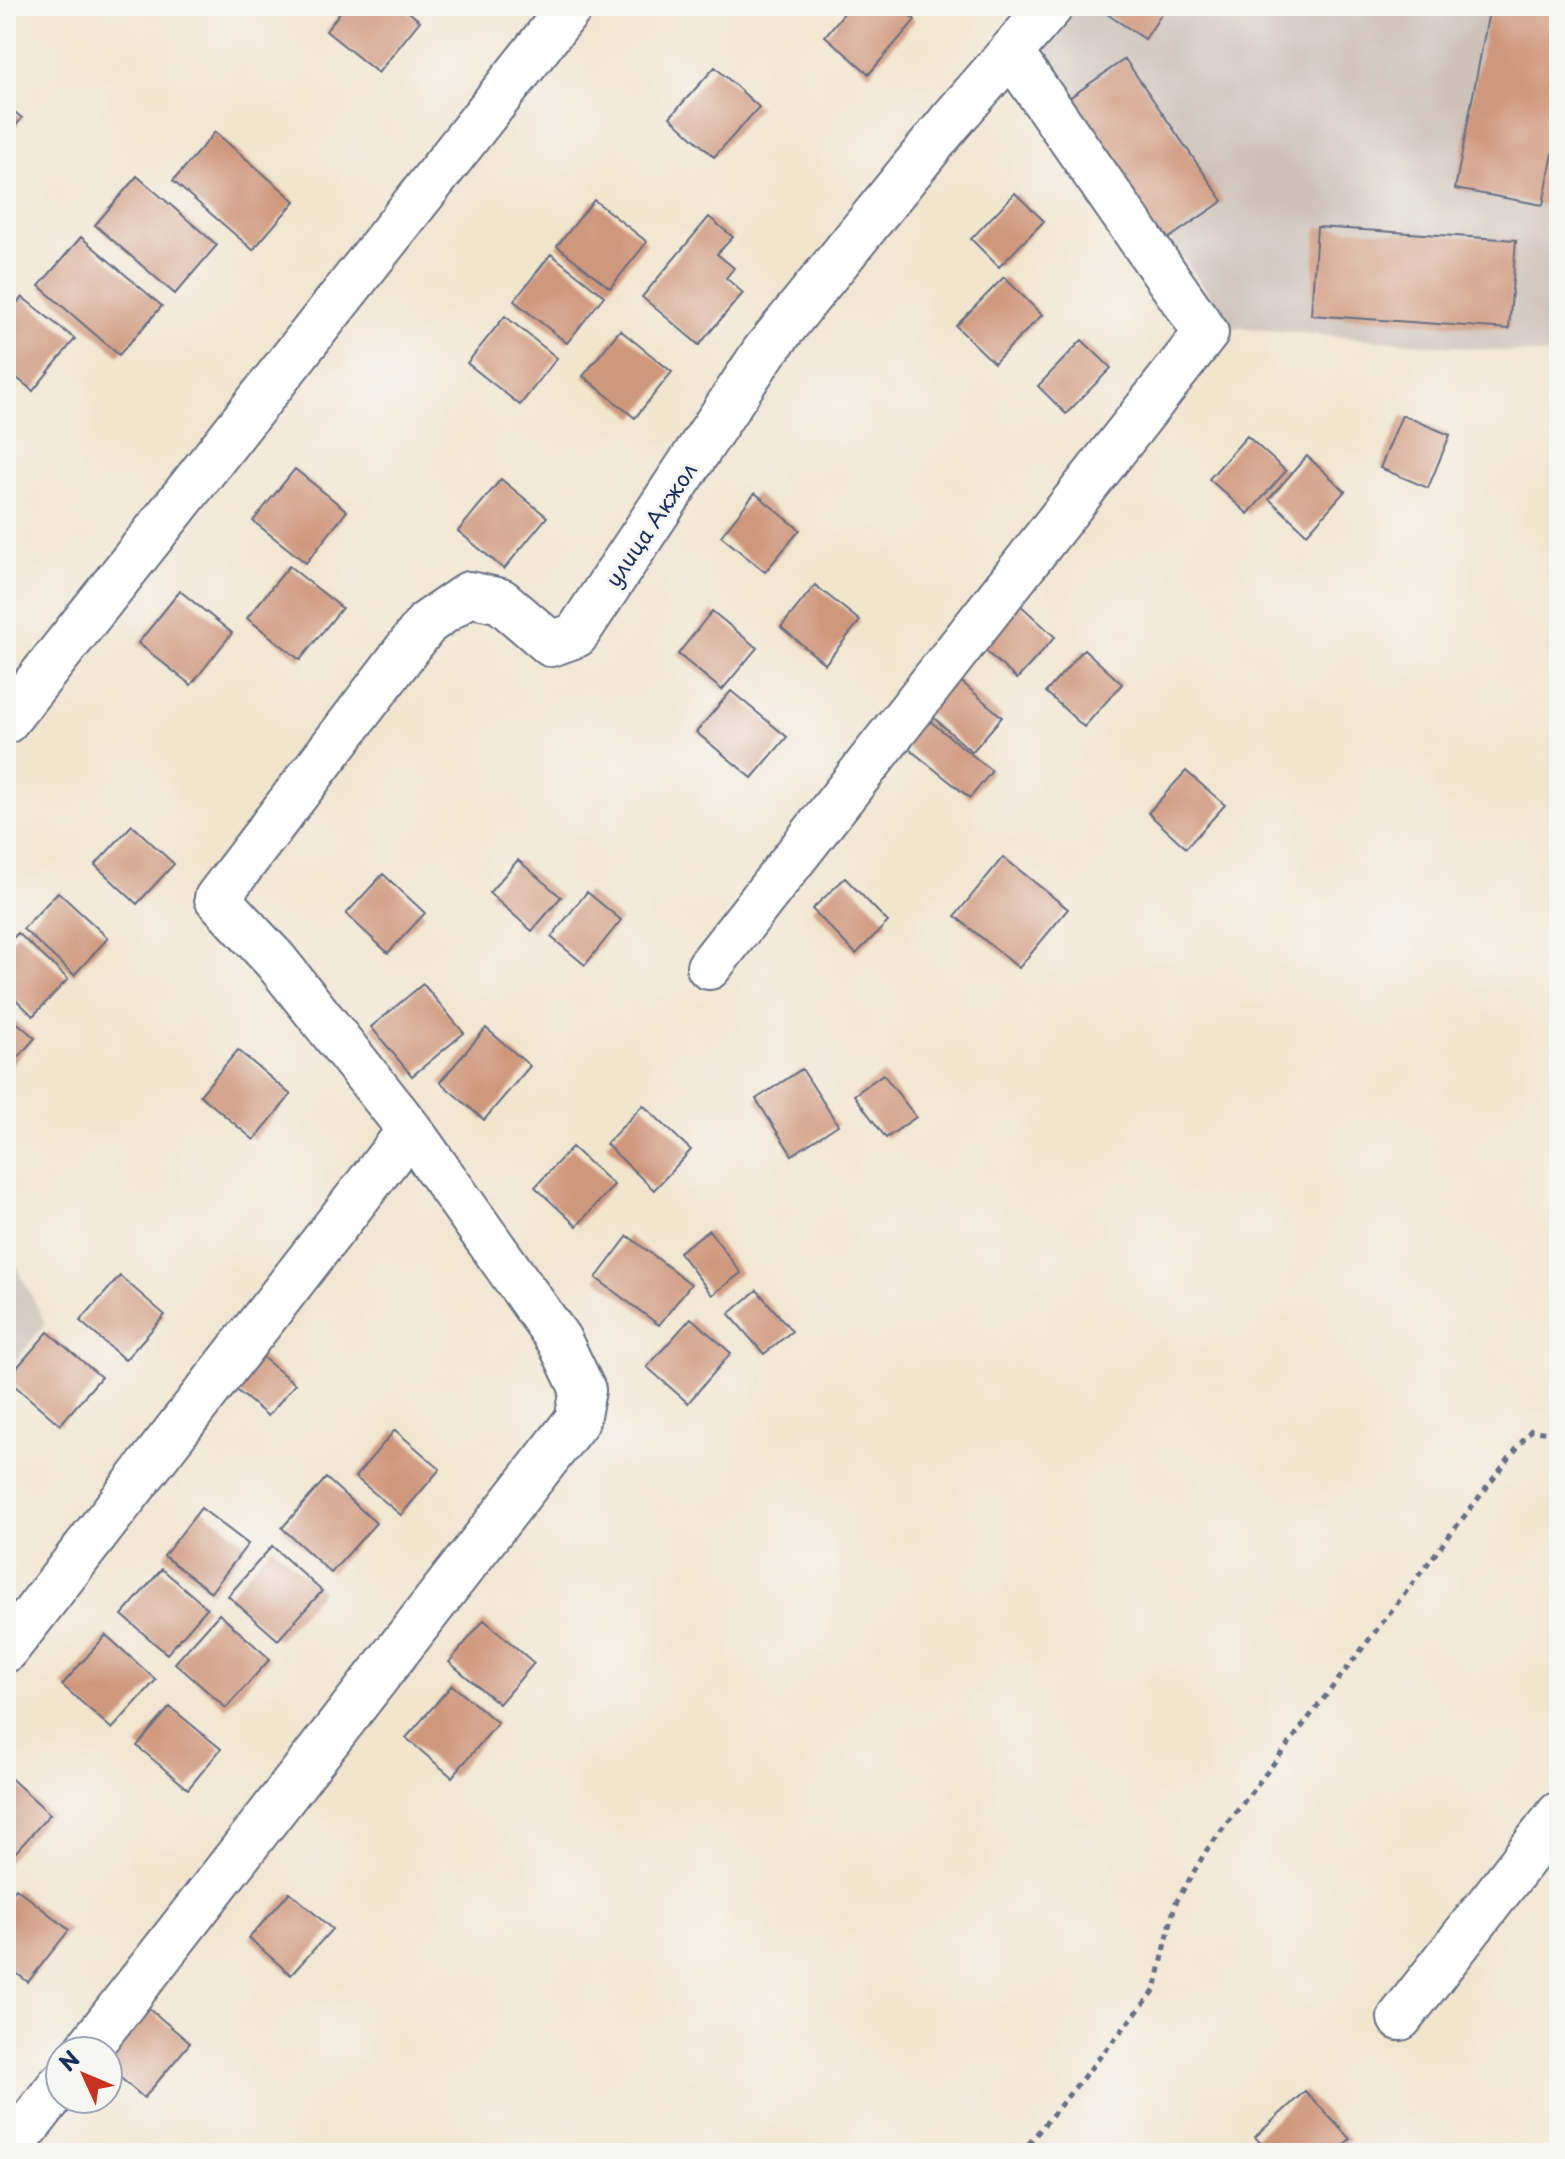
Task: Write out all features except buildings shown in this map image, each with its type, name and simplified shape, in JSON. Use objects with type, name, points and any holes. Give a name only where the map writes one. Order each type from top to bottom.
[{"type":"street","points":[[6,721],[571,6]]},
{"type":"street","name":"улица Акжол","points":[[410,1130],[275,960],[217,898],[427,623],[469,594],[501,601],[551,644],[576,635],[764,352],[950,122],[1051,6]]},
{"type":"street","points":[[709,967],[1206,333],[1011,53]]},
{"type":"street","points":[[6,1650],[410,1130],[559,1340],[583,1390],[577,1420],[98,2035]]},
{"type":"street","points":[[1400,2018],[1559,1814]]},
{"type":"street","points":[[7,2153],[44,2106]]},
{"type":"path","points":[[1021,2153],[1155,1990],[1175,1904],[1206,1851],[1531,1430],[1559,1435]]},
{"type":"shaded area","points":[[1074,6],[1559,6],[1559,356],[1232,327],[1040,56]]},
{"type":"shaded area","points":[[6,1244],[45,1323],[6,1374]]}]
